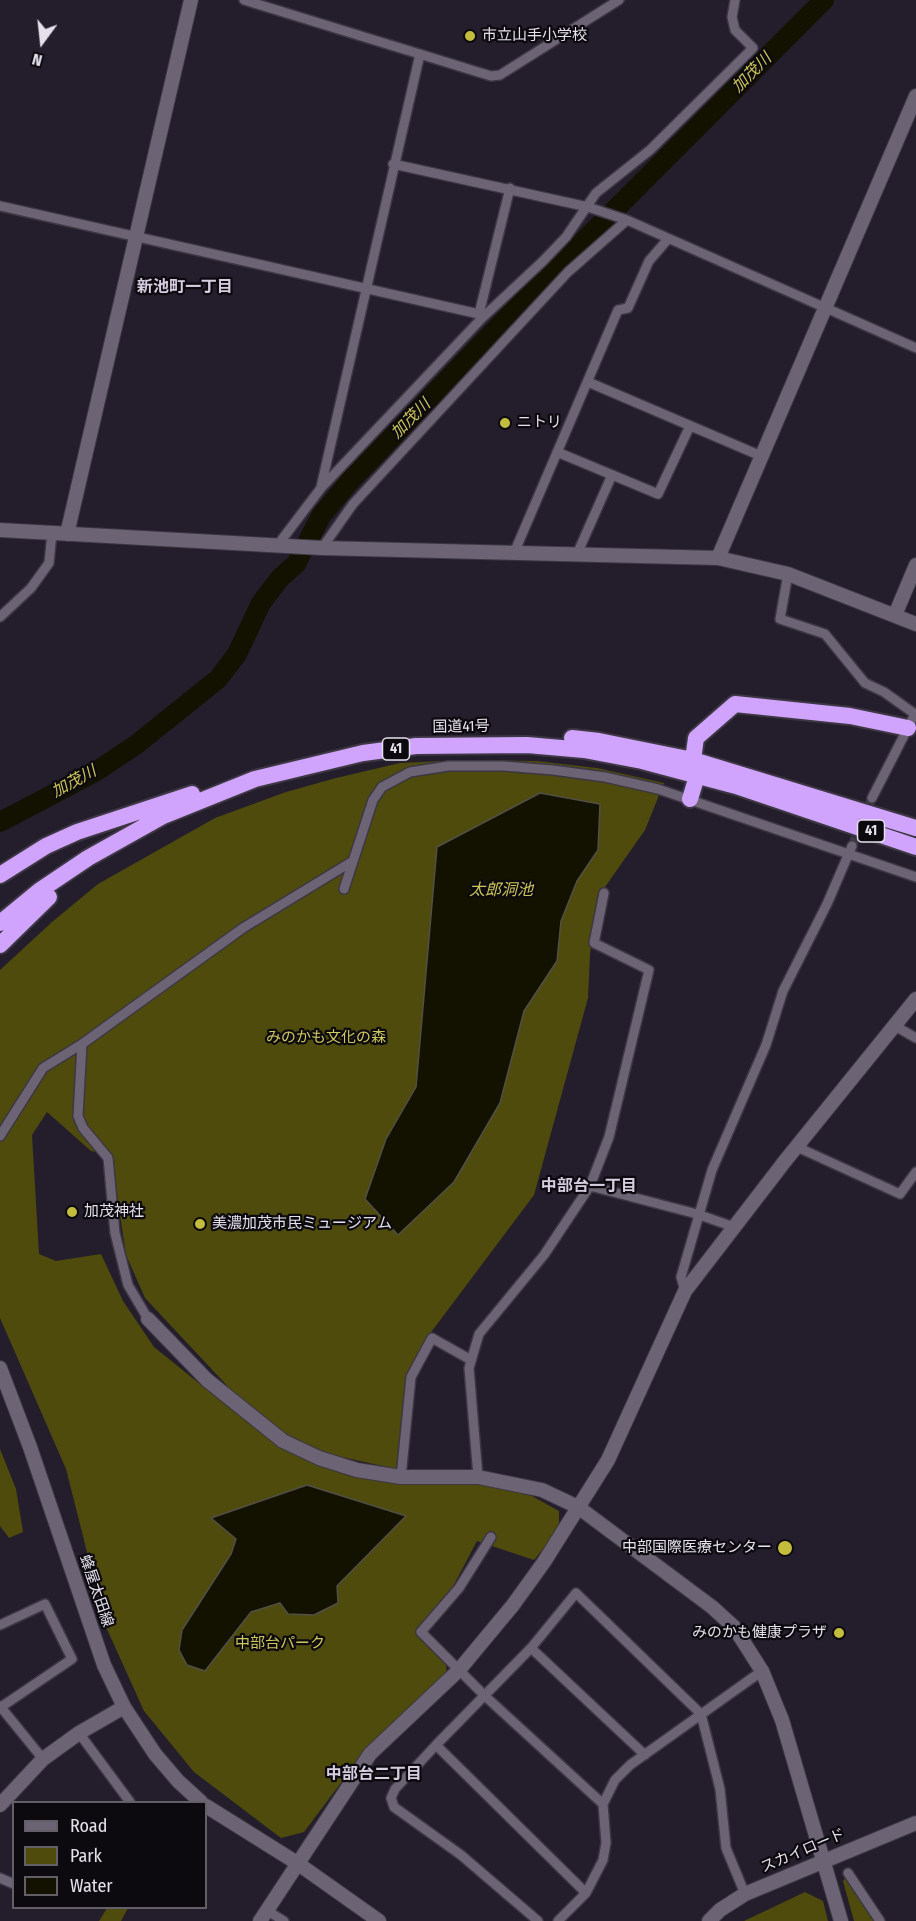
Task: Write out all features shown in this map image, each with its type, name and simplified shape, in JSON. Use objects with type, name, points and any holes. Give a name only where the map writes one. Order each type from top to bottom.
[{"type":"highway","points":[[690,800],[695,768],[696,738],[735,704],[850,716],[908,728]]},
{"type":"highway","name":"国道41号","points":[[0,915],[62,868],[112,836],[199,792],[254,772],[363,744],[448,736],[525,734],[598,741],[916,828]]},
{"type":"highway","name":"国道41号","points":[[0,923],[39,891],[88,858],[163,816],[227,789],[305,766],[363,753],[416,746],[527,745],[584,750],[695,768],[916,847]]},
{"type":"highway","name":"41","points":[[0,945],[41,903],[82,873],[121,847],[227,789]]},
{"type":"highway","name":"41","points":[[0,875],[46,846],[77,832],[199,792]]},
{"type":"street","points":[[67,534],[191,0]]},
{"type":"street","points":[[244,0],[480,74],[500,75],[619,0]]},
{"type":"street","points":[[277,546],[321,488],[481,316],[543,261],[588,207],[596,193],[651,150],[753,48],[735,30],[732,17],[735,0]]},
{"type":"street","points":[[321,488],[393,164],[420,54]]},
{"type":"street","points":[[718,558],[916,96]]},
{"type":"street","points":[[393,164],[510,188],[588,207],[627,220],[916,348]]},
{"type":"street","points":[[481,316],[510,188]]},
{"type":"street","points":[[0,206],[481,316]]},
{"type":"street","points":[[322,548],[353,504],[560,280],[627,220]]},
{"type":"street","points":[[514,553],[618,310],[628,308],[649,261],[668,239]]},
{"type":"street","points":[[588,382],[761,456]]},
{"type":"street","points":[[557,452],[658,494],[690,426]]},
{"type":"street","points":[[577,554],[612,475]]},
{"type":"street","points":[[0,530],[322,548],[718,558],[788,574],[916,624]]},
{"type":"street","points":[[0,617],[31,588],[49,562],[52,533]]},
{"type":"street","points":[[895,615],[916,565]]},
{"type":"street","points":[[788,574],[780,619],[825,634],[865,683],[884,692],[915,714],[872,798]]},
{"type":"street","points":[[344,889],[373,800],[382,787],[410,772],[459,766],[504,766],[605,777],[690,800],[850,850],[916,877]]},
{"type":"street","points":[[685,1291],[681,1278],[698,1214],[716,1161],[766,1045],[783,991],[827,904],[850,850]]},
{"type":"street","points":[[0,1136],[43,1068],[82,1044],[243,928],[353,861]]},
{"type":"street","points":[[478,1477],[469,1390],[471,1360],[479,1334],[544,1256],[590,1186],[609,1137],[649,970],[594,943],[604,893]]},
{"type":"street","points":[[284,1921],[263,1916],[370,1754],[459,1670],[513,1605],[544,1562],[608,1460],[685,1291],[916,999]]},
{"type":"street","points":[[895,1026],[916,1038]]},
{"type":"street","points":[[82,1044],[78,1116],[83,1128],[108,1158],[115,1233],[128,1285],[148,1319],[207,1380],[283,1441],[319,1458],[357,1470],[401,1477],[478,1477],[542,1490],[578,1507],[712,1607],[734,1627],[762,1671],[782,1720],[841,1921]]},
{"type":"street","points":[[797,1147],[900,1194],[916,1172]]},
{"type":"street","points":[[590,1186],[698,1214],[734,1227]]},
{"type":"street","points":[[401,1477],[411,1377],[432,1338],[471,1360]]},
{"type":"street","name":"蜂屋太田線","points":[[0,1368],[30,1447],[104,1665],[124,1707],[170,1772],[199,1801]]},
{"type":"street","points":[[491,1537],[459,1588],[421,1632],[485,1696],[603,1804]]},
{"type":"street","points":[[538,1921],[462,1855],[394,1807],[391,1798],[395,1789],[436,1745],[531,1648],[576,1593],[701,1714],[720,1789],[726,1848],[745,1894]]},
{"type":"street","points":[[0,1624],[45,1604],[72,1659],[0,1706],[43,1759]]},
{"type":"street","points":[[531,1648],[645,1755]]},
{"type":"street","points":[[558,1921],[586,1893],[603,1860],[606,1843],[603,1804],[615,1780],[645,1755],[762,1671]]},
{"type":"street","points":[[0,1805],[43,1759],[79,1733],[124,1707]]},
{"type":"street","points":[[79,1733],[129,1801]]},
{"type":"street","points":[[436,1745],[586,1893]]},
{"type":"street","points":[[207,1807],[297,1863],[379,1921]]},
{"type":"street","name":"スカイロード","points":[[709,1921],[720,1910],[745,1894],[822,1860],[916,1823]]},
{"type":"street","points":[[848,1873],[880,1921]]},
{"type":"green space","name":"みのかも文化の森","points":[[464,760],[536,761],[597,768],[664,783],[645,830],[598,897],[590,954],[588,998],[534,1195],[432,1331],[408,1376],[396,1469],[324,1453],[269,1425],[233,1392],[145,1298],[126,1255],[111,1155],[91,1151],[47,1112],[32,1135],[39,1254],[56,1261],[101,1254],[123,1301],[154,1347],[262,1434],[295,1453],[349,1476],[386,1481],[457,1482],[503,1486],[532,1496],[559,1511],[559,1530],[534,1560],[477,1541],[449,1594],[415,1632],[446,1665],[447,1674],[368,1747],[304,1832],[281,1838],[194,1772],[144,1711],[106,1627],[66,1469],[0,1318],[0,970],[98,884],[215,818],[286,792],[400,763]]},
{"type":"green space","points":[[0,1449],[16,1489],[23,1532],[9,1538],[0,1526]]},
{"type":"green space","points":[[851,1870],[878,1921],[854,1921],[843,1881]]},
{"type":"green space","points":[[805,1892],[823,1901],[828,1921],[744,1921]]},
{"type":"green space","points":[[106,1909],[127,1909],[121,1921],[99,1921]]},
{"type":"water","name":"太郎洞池","points":[[540,793],[600,804],[598,850],[577,881],[561,921],[557,961],[524,1011],[500,1103],[454,1182],[398,1235],[365,1199],[386,1139],[416,1087],[437,847]]},
{"type":"water","points":[[307,1485],[406,1516],[337,1586],[338,1603],[314,1615],[288,1614],[280,1603],[251,1612],[205,1671],[187,1665],[179,1650],[182,1630],[231,1554],[236,1539],[211,1518]]},
{"type":"waterway","name":"加茂川","points":[[0,822],[95,772],[137,744],[218,679],[237,654],[261,603],[280,578],[296,564],[321,516],[349,482],[503,322],[824,0]]},
{"type":"tunnel","points":[[852,846],[872,798]]},
{"type":"place","name":"市立山手小学校","points":[[470,36]]},
{"type":"place","name":"ニトリ","points":[[505,423]]},
{"type":"place","name":"加茂神社","points":[[72,1212]]},
{"type":"place","name":"美濃加茂市民ミュージアム","points":[[200,1224]]},
{"type":"place","name":"中部国際医療センター","points":[[785,1548]]},
{"type":"place","name":"みのかも健康プラザ","points":[[839,1633]]},
{"type":"district","name":"新池町一丁目","points":[[185,288]]},
{"type":"district","name":"中部台一丁目","points":[[589,1187]]},
{"type":"district","name":"中部台二丁目","points":[[374,1775]]},
{"type":"park label","name":"中部台パーク","points":[[280,1644]]}]
